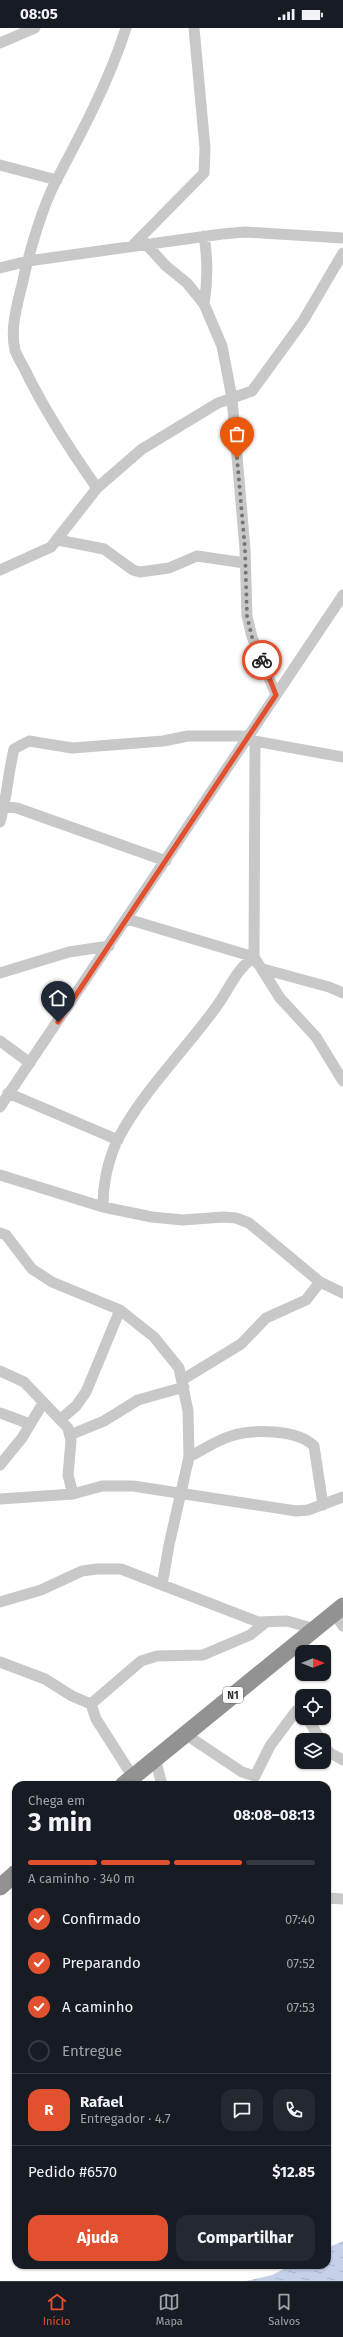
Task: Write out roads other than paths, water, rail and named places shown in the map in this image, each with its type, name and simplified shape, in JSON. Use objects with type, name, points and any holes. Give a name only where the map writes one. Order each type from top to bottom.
[{"type":"highway","name":"N1","points":[[128,1781],[315,1629],[340,1615]]},
{"type":"highway","points":[[0,1887],[12,1876]]},
{"type":"street","points":[[0,43],[35,28]]},
{"type":"street","points":[[97,488],[72,453],[15,351],[14,329],[17,305],[28,261],[57,180],[98,99],[114,63],[126,28]]},
{"type":"street","points":[[140,244],[204,173],[205,148],[194,28]]},
{"type":"street","points":[[0,165],[57,180]]},
{"type":"street","points":[[0,268],[28,261],[140,244],[245,232],[343,238]]},
{"type":"street","points":[[204,236],[208,263],[204,304]]},
{"type":"street","points":[[140,244],[187,283],[204,304],[222,346],[232,398],[245,563],[247,616],[252,637],[276,695]]},
{"type":"street","points":[[0,570],[45,551],[58,540],[97,488],[142,449],[218,404],[252,391],[303,321],[343,253]]},
{"type":"street","points":[[58,540],[104,549],[133,570],[140,572],[169,568],[196,556],[245,563]]},
{"type":"street","points":[[0,1107],[8,1093],[30,1063],[249,739],[276,695],[343,595]]},
{"type":"street","points":[[0,822],[6,784],[14,749],[29,742],[72,748],[148,742],[188,736],[249,739],[343,756]]},
{"type":"street","points":[[249,739],[254,957],[280,998],[316,1036],[343,1081]]},
{"type":"street","points":[[2,806],[29,813],[166,861]]},
{"type":"street","points":[[127,919],[254,957]]},
{"type":"street","points":[[0,973],[69,952],[109,946]]},
{"type":"street","points":[[103,1207],[108,1167],[118,1140],[138,1109],[215,1009],[243,965],[254,957]]},
{"type":"street","points":[[263,969],[329,987],[343,993]]},
{"type":"street","points":[[0,1041],[30,1063]]},
{"type":"street","points":[[8,1093],[118,1140]]},
{"type":"street","points":[[0,1175],[103,1207],[152,1217],[183,1220],[236,1218],[249,1223],[320,1282],[343,1292]]},
{"type":"street","points":[[0,1233],[6,1235],[32,1269],[52,1282],[120,1310],[154,1336],[179,1368],[188,1411],[189,1457],[182,1494],[169,1545],[162,1585]]},
{"type":"street","points":[[70,1435],[104,1421],[138,1400],[183,1384],[241,1344],[266,1318],[306,1300],[320,1282]]},
{"type":"street","points":[[61,1419],[76,1406],[86,1392],[120,1310]]},
{"type":"street","points":[[0,1372],[24,1382],[68,1428],[70,1435],[70,1467],[68,1475],[73,1494]]},
{"type":"street","points":[[0,1465],[30,1424],[43,1403]]},
{"type":"street","points":[[0,1413],[30,1424]]},
{"type":"street","points":[[189,1457],[230,1436],[272,1432],[291,1434],[310,1442],[314,1446],[323,1505]]},
{"type":"street","points":[[0,1499],[73,1494],[97,1487],[119,1485],[296,1511],[308,1510],[343,1497]]},
{"type":"street","points":[[0,1602],[41,1590],[76,1573],[96,1568],[121,1569],[258,1622],[265,1623],[287,1621],[315,1629]]},
{"type":"street","points":[[91,1704],[141,1661],[157,1656],[203,1655],[250,1634],[265,1623]]},
{"type":"street","points":[[0,1662],[39,1676],[91,1704],[96,1719],[128,1781]]},
{"type":"street","points":[[185,1734],[242,1772],[255,1776],[270,1746],[295,1713]]},
{"type":"street","points":[[331,1754],[343,1760]]},
{"type":"street","points":[[155,1758],[161,1781]]},
{"type":"street","points":[[331,1898],[343,1899]]},
{"type":"water","points":[[343,2241],[343,2281],[246,2281],[272,2275],[284,2269],[331,2269],[331,2246]]}]
